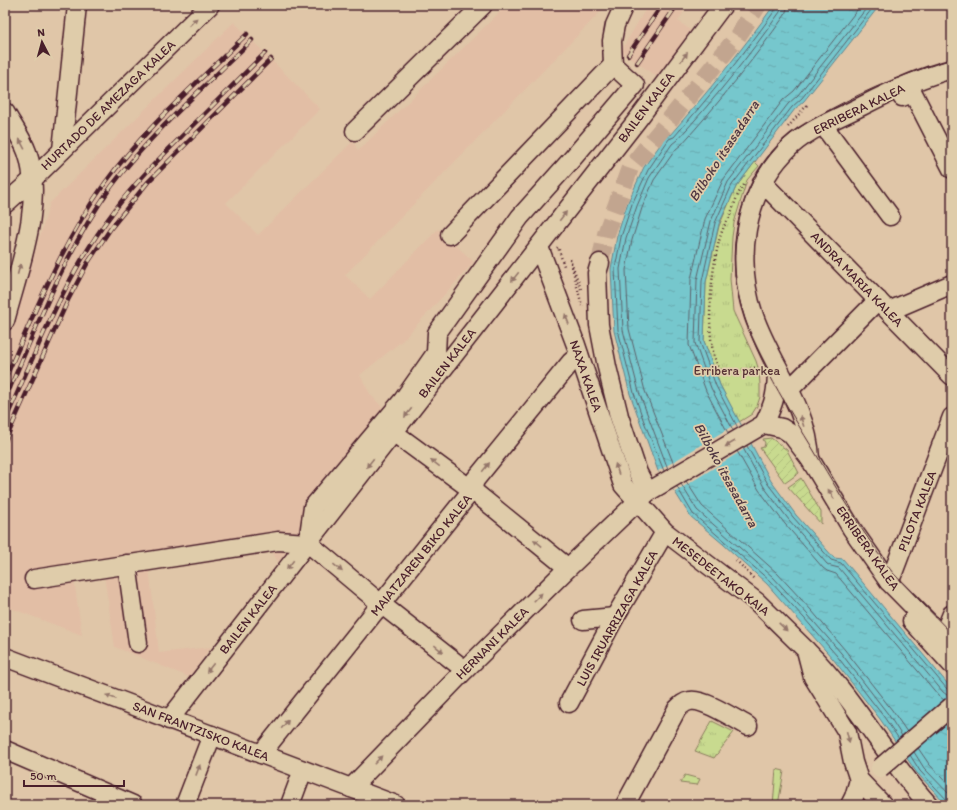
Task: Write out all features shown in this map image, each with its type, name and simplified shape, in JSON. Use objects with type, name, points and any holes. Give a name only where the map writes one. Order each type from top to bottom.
[{"type":"street","points":[[62,150],[77,5]]},
{"type":"street","name":"HURTADO DE AMEZAGA KALEA","points":[[5,204],[210,5]]},
{"type":"street","points":[[356,131],[483,5]]},
{"type":"street","points":[[308,543],[313,507],[403,400],[436,353],[437,333],[520,217],[635,85],[613,65],[612,41],[615,25],[624,5]]},
{"type":"street","name":"BAILEN KALEA","points":[[169,720],[393,432],[547,248],[638,119],[723,5]]},
{"type":"street","points":[[450,235],[613,65]]},
{"type":"street","name":"ERRIBERA KALEA","points":[[810,459],[808,439],[796,401],[777,367],[754,317],[747,292],[744,248],[748,222],[762,182],[785,151],[811,131],[899,88],[952,69]]},
{"type":"street","points":[[899,88],[902,97],[913,93],[952,169]]},
{"type":"street","points":[[5,112],[27,152],[33,178],[30,226],[5,321]]},
{"type":"street","points":[[823,125],[890,216]]},
{"type":"street","name":"ANDRA MARIA KALEA","points":[[762,182],[952,376]]},
{"type":"street","name":"NAXA KALEA","points":[[547,248],[560,300],[623,485],[648,493]]},
{"type":"street","points":[[600,263],[597,273],[599,325],[607,367],[619,416],[638,473],[648,493]]},
{"type":"street","points":[[789,390],[883,305],[952,284]]},
{"type":"street","name":"MAIATZAREN BIKO KALEA","points":[[261,754],[472,490],[475,480],[571,362],[579,355]]},
{"type":"street","name":"ERRIBERA KALEA","points":[[777,367],[777,386],[774,405],[764,424],[782,428],[791,434],[810,459],[852,529],[889,582],[948,641]]},
{"type":"street","name":"PILOTA KALEA","points":[[889,582],[952,417]]},
{"type":"street","name":"HERNANI KALEA","points":[[351,788],[465,670],[568,568],[648,493],[764,424]]},
{"type":"street","points":[[393,432],[472,490],[568,568]]},
{"type":"street","name":"MESEDEETAKO KAIA","points":[[648,493],[665,532],[757,602],[823,666],[885,762],[929,805]]},
{"type":"street","name":"LUIS IRUARRIZAGA KALEA","points":[[569,703],[615,617],[665,532]]},
{"type":"street","points":[[34,579],[278,541],[308,543],[381,604],[465,670]]},
{"type":"street","points":[[127,564],[138,643]]},
{"type":"street","points":[[901,595],[908,617],[952,665]]},
{"type":"street","points":[[948,641],[952,614]]},
{"type":"street","points":[[584,620],[615,617]]},
{"type":"street","points":[[806,650],[813,677],[847,732],[853,762],[859,780],[883,805]]},
{"type":"street","name":"SAN FRANTZISKO KALEA","points":[[5,657],[396,805]]},
{"type":"street","points":[[625,805],[677,709],[682,703],[691,700],[701,701],[748,726]]},
{"type":"street","points":[[850,805],[859,780],[885,762],[952,706]]},
{"type":"street","points":[[185,805],[212,736]]},
{"type":"street","points":[[5,750],[133,805]]},
{"type":"street","points":[[290,805],[303,770]]},
{"type":"path","points":[[547,248],[558,247],[566,269]]},
{"type":"path","points":[[583,293],[570,259],[583,312]]},
{"type":"path","points":[[576,299],[578,306]]},
{"type":"shaded area","points":[[507,5],[607,5],[345,275],[370,299],[438,229],[474,262],[403,340],[360,375],[370,394],[392,418],[278,562],[272,551],[149,568],[159,653],[211,647],[189,677],[115,647],[104,575],[74,580],[82,635],[5,606],[5,352],[50,203],[234,22],[320,109],[226,203],[258,235],[353,141],[358,151]]},
{"type":"shaded area","points":[[648,5],[688,5],[678,21],[696,34],[661,80],[621,51]]},
{"type":"green space","name":"Erribera parkea","points":[[755,162],[759,166],[747,180],[734,223],[730,279],[733,311],[756,361],[759,371],[760,397],[752,414],[739,422],[720,385],[704,341],[706,282],[719,226],[736,187]]},
{"type":"green space","points":[[771,438],[787,450],[799,473],[785,483],[760,448],[764,447],[765,443],[763,439]]},
{"type":"green space","points":[[801,478],[821,512],[821,524],[788,487]]},
{"type":"green space","points":[[712,721],[734,732],[714,758],[695,751]]},
{"type":"green space","points":[[776,769],[784,771],[778,805],[773,805]]},
{"type":"green space","points":[[685,775],[700,779],[697,785],[680,783]]},
{"type":"water","name":"Bilboko itsasadarra","points":[[774,5],[880,5],[804,101],[795,109],[736,187],[719,224],[706,282],[704,341],[720,385],[771,481],[796,515],[834,558],[843,559],[952,689],[952,805],[947,805],[917,773],[880,719],[833,659],[767,584],[690,516],[675,492],[658,471],[630,394],[614,331],[611,269],[617,236],[628,202],[644,167],[668,134],[670,135],[724,71]]},
{"type":"pier","points":[[739,422],[751,445],[675,492],[658,471]]},
{"type":"tunnel","points":[[600,263],[606,234],[630,168],[735,40],[758,5]]},
{"type":"tram line","points":[[952,59],[921,69],[860,94],[813,119],[785,139],[770,155],[748,192],[736,233],[734,254],[735,276],[739,298],[745,318],[760,355],[779,392],[843,499],[877,552],[893,573],[952,634]]},
{"type":"railway","points":[[628,55],[662,5]]},
{"type":"railway","points":[[637,63],[677,5]]},
{"type":"railway","points":[[5,379],[38,303],[62,254],[75,230],[105,183],[137,143],[155,124],[247,34]]},
{"type":"railway","points":[[5,399],[40,317],[66,263],[80,237],[111,187],[143,148],[161,129],[252,40]]},
{"type":"railway","points":[[5,421],[67,286],[97,235],[122,200],[141,179],[265,53]]},
{"type":"railway","points":[[5,441],[68,300],[87,264],[111,228],[148,182],[271,59]]}]
